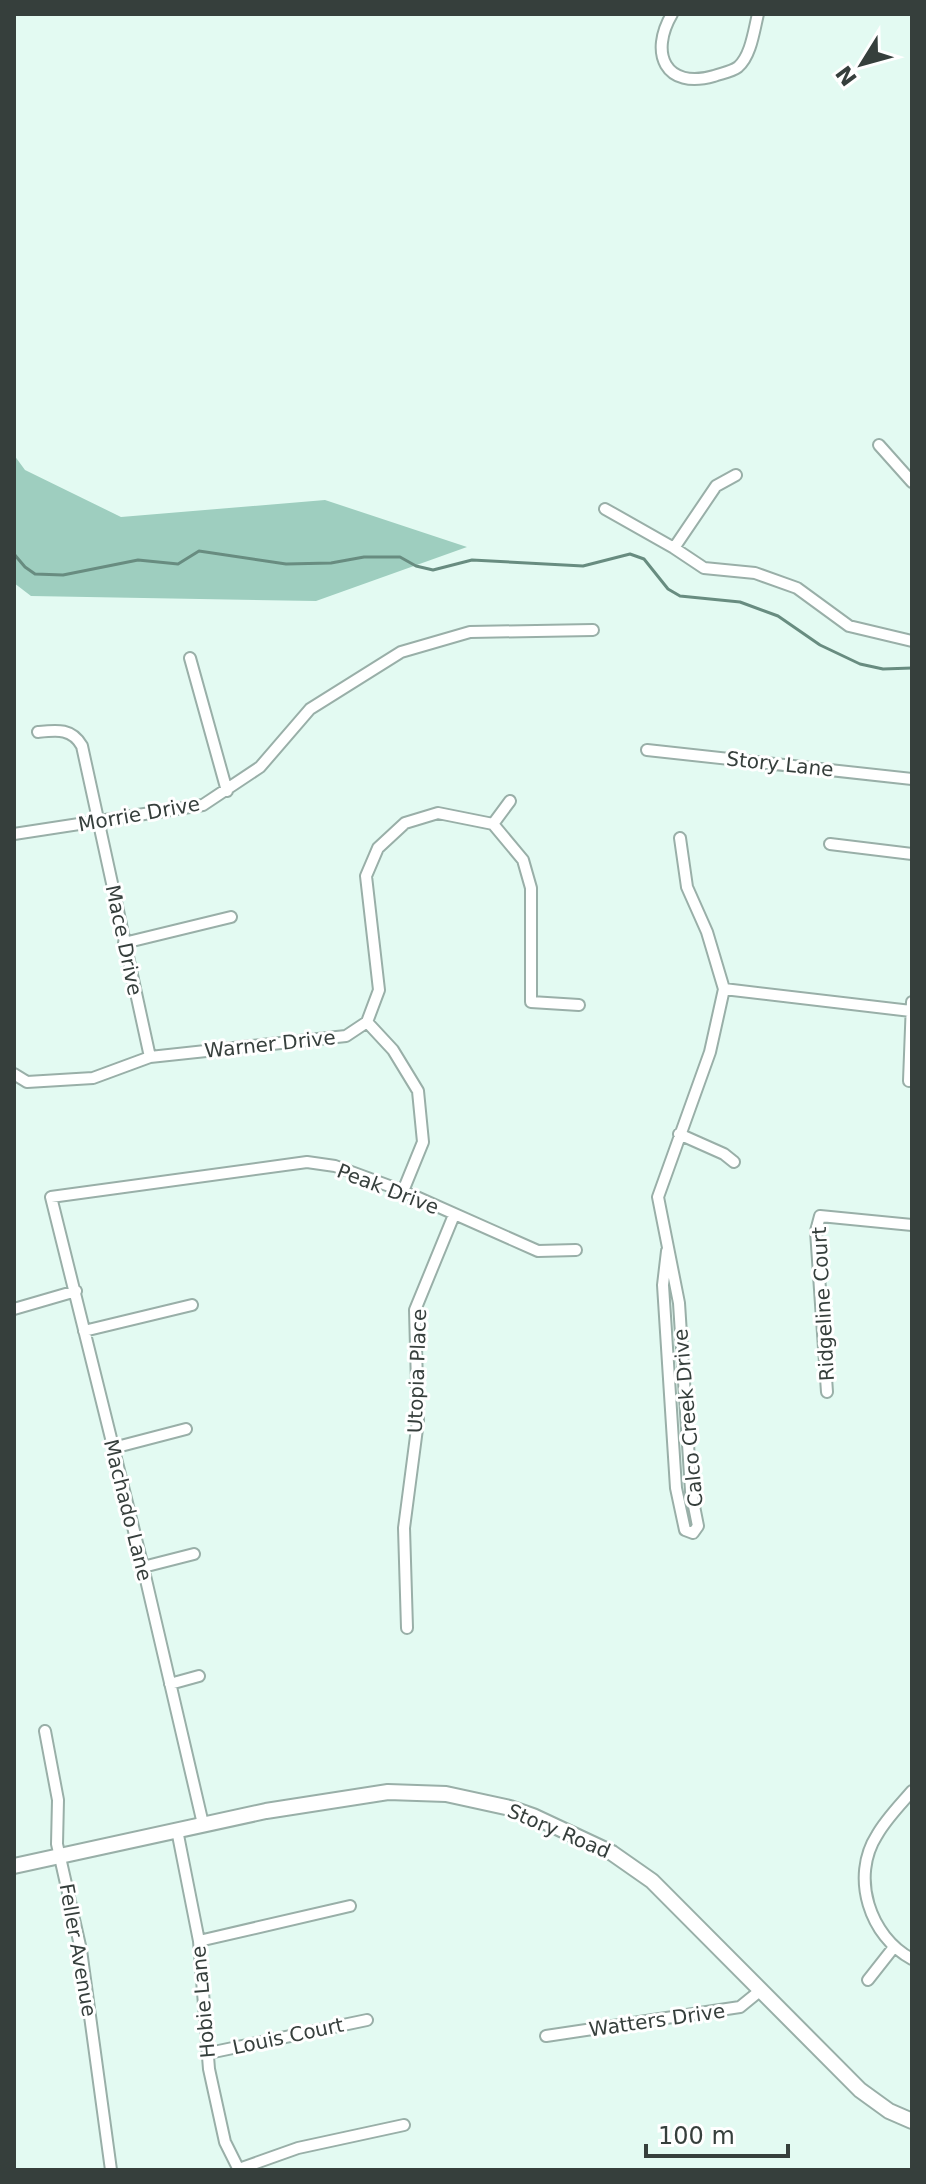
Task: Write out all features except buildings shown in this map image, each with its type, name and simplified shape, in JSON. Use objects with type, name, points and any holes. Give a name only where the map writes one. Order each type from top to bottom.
[{"type":"street","points":[[672,14],[665,26],[662,53],[667,68],[683,79],[702,79],[738,66],[745,58],[758,14]]},
{"type":"street","points":[[879,445],[912,482]]},
{"type":"street","points":[[674,548],[716,486],[736,475]]},
{"type":"street","points":[[605,509],[704,568],[755,573],[797,588],[849,626],[912,641]]},
{"type":"street","name":"Morrie Drive","points":[[14,834],[203,805],[260,767],[310,709],[401,652],[470,632],[593,630]]},
{"type":"street","points":[[190,658],[227,791]]},
{"type":"street","name":"Mace Drive","points":[[38,732],[62,730],[76,735],[82,746],[150,1057]]},
{"type":"street","name":"Story Lane","points":[[647,750],[912,779]]},
{"type":"street","points":[[493,824],[510,801]]},
{"type":"street","points":[[403,1191],[423,1142],[418,1091],[393,1050],[367,1022],[379,990],[366,876],[378,848],[405,823],[438,813],[493,824],[523,860],[531,888],[531,1002],[579,1005]]},
{"type":"street","name":"Calco Creek Drive","points":[[667,1251],[663,1285],[676,1488],[685,1530],[693,1533],[698,1526],[691,1491],[679,1303],[658,1197],[710,1052],[724,989],[707,932],[687,887],[680,838]]},
{"type":"street","points":[[830,844],[912,854]]},
{"type":"street","points":[[124,943],[231,917]]},
{"type":"street","points":[[724,989],[911,1011]]},
{"type":"street","points":[[909,1081],[912,1002]]},
{"type":"street","name":"Warner Drive","points":[[14,1074],[27,1082],[93,1078],[150,1057],[346,1036],[367,1022]]},
{"type":"street","points":[[679,1134],[724,1154],[734,1162]]},
{"type":"street","name":"Peak Drive","points":[[51,1197],[307,1162],[335,1166],[403,1191],[538,1251],[576,1250]]},
{"type":"street","name":"Machado Lane","points":[[51,1197],[203,1824]]},
{"type":"street","name":"Utopia Place","points":[[407,1628],[404,1528],[418,1421],[415,1310],[454,1215]]},
{"type":"street","name":"Ridgeline Court","points":[[827,1392],[816,1231],[820,1216],[912,1225]]},
{"type":"street","points":[[14,1309],[76,1291]]},
{"type":"street","points":[[84,1331],[192,1305]]},
{"type":"street","points":[[113,1448],[186,1429]]},
{"type":"street","points":[[143,1567],[194,1554]]},
{"type":"street","points":[[170,1684],[199,1676]]},
{"type":"street","name":"Feller Avenue","points":[[45,1731],[58,1800],[57,1844],[81,1950],[111,2170]]},
{"type":"street","name":"Story Road","points":[[14,1866],[266,1811],[406,1790],[457,1796],[510,1808],[543,1820],[628,1862],[652,1881],[860,2090],[889,2111],[912,2121]]},
{"type":"street","points":[[912,1791],[877,1835],[865,1871],[873,1917],[894,1947],[912,1959]]},
{"type":"street","name":"Hobie Lane","points":[[177,1830],[199,1941],[209,2069],[225,2142],[239,2170]]},
{"type":"street","points":[[199,1941],[350,1906]]},
{"type":"street","points":[[868,1980],[894,1947]]},
{"type":"street","name":"Watters Drive","points":[[546,2036],[740,2007],[761,1990]]},
{"type":"street","name":"Louis Court","points":[[209,2053],[367,2020]]},
{"type":"street","points":[[239,2170],[298,2148],[404,2125]]},
{"type":"green space","points":[[14,455],[25,470],[121,517],[325,500],[467,547],[316,601],[31,596],[14,583]]},
{"type":"waterway","points":[[14,554],[35,574],[63,575],[138,560],[178,564],[199,551],[286,564],[400,557],[416,566],[433,570],[472,560],[583,566],[630,554],[644,559],[668,589],[680,596],[740,602],[778,616],[820,645],[860,664],[883,669],[912,668]]}]
